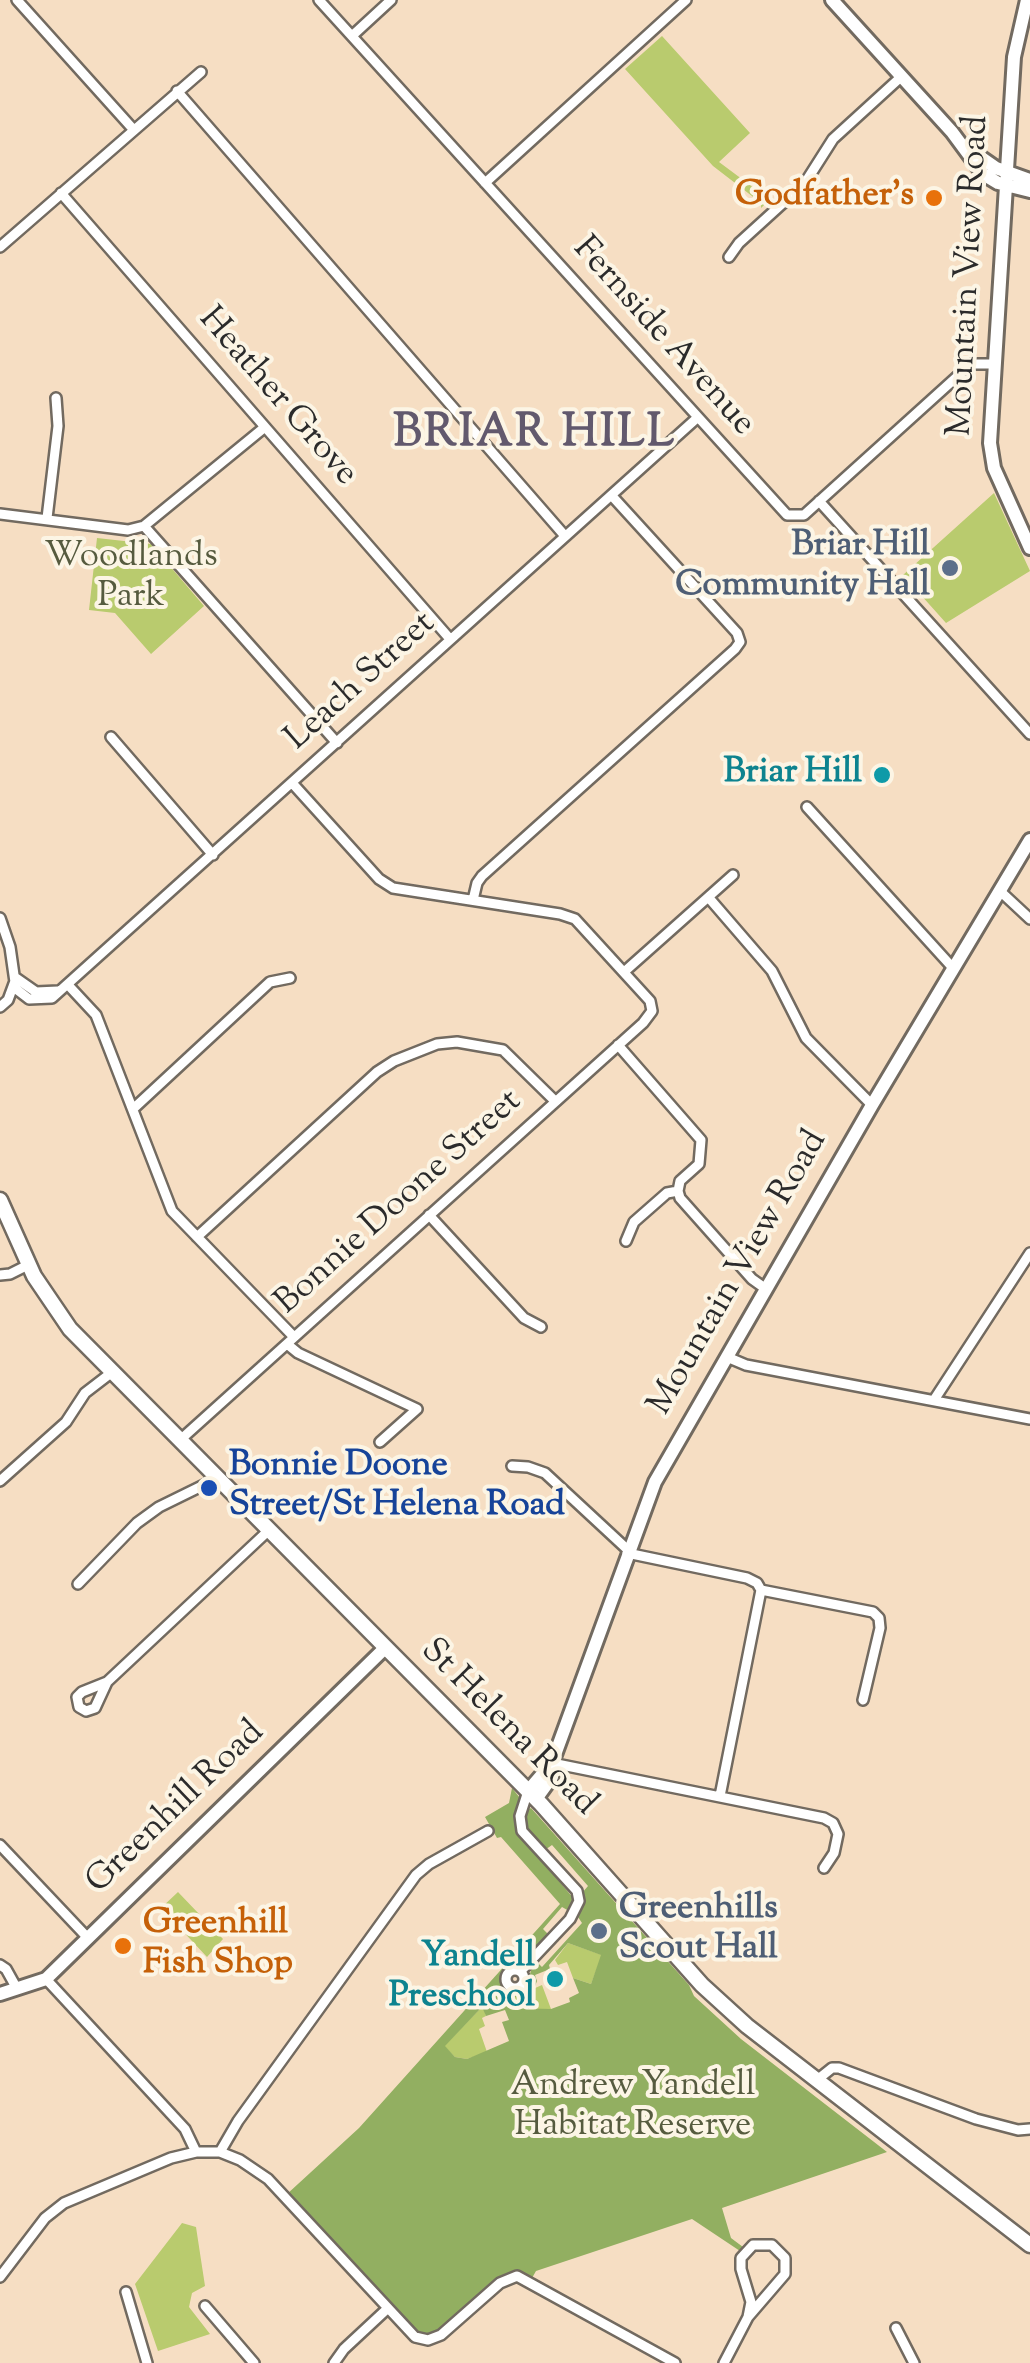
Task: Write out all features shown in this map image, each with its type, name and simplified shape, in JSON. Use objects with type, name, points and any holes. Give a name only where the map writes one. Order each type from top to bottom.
[{"type":"main road","name":"St Helena Road","points":[[0,1200],[28,1265],[54,1310],[111,1373],[530,1798],[702,1985],[747,2026],[1030,2245]]},
{"type":"street","points":[[17,0],[132,129]]},
{"type":"street","name":"Fernside Avenue","points":[[319,0],[788,515],[804,515],[819,501]]},
{"type":"street","points":[[352,35],[391,0]]},
{"type":"street","points":[[486,183],[686,0]]},
{"type":"street","points":[[832,0],[963,145],[1006,179],[1030,190]]},
{"type":"street","name":"Mountain View Road","points":[[1028,0],[1015,48],[992,460],[1030,548]]},
{"type":"street","points":[[0,247],[200,72]]},
{"type":"street","points":[[729,257],[738,244],[805,183],[833,139],[902,76]]},
{"type":"street","points":[[178,92],[565,536]]},
{"type":"street","points":[[978,154],[996,155],[1009,144]]},
{"type":"street","points":[[963,145],[970,161],[983,174],[1030,180]]},
{"type":"street","name":"Heather Grove","points":[[61,193],[450,639]]},
{"type":"street","points":[[995,364],[972,364],[819,501],[1030,734]]},
{"type":"street","points":[[48,518],[58,426],[56,398]]},
{"type":"street","name":"Leach Street","points":[[67,988],[697,418]]},
{"type":"street","points":[[0,526],[1,514],[128,530],[144,526],[265,427]]},
{"type":"street","points":[[473,900],[482,876],[740,642],[737,633],[612,496]]},
{"type":"street","points":[[144,526],[337,743]]},
{"type":"street","points":[[111,737],[213,855]]},
{"type":"street","points":[[293,784],[385,884],[572,917],[624,972],[732,875]]},
{"type":"street","points":[[807,807],[953,968]]},
{"type":"street","name":"Mountain View Road","points":[[530,1798],[552,1762],[655,1482],[1030,840]]},
{"type":"street","points":[[1000,892],[1030,919]]},
{"type":"street","points":[[708,898],[772,971],[806,1038],[872,1105]]},
{"type":"street","points":[[0,918],[16,978],[8,1000],[0,1008]]},
{"type":"street","name":"Bonnie Doone Street","points":[[179,1441],[648,1017],[652,1006],[624,972]]},
{"type":"street","points":[[16,978],[36,996],[67,988],[96,1015],[170,1206],[298,1354],[417,1409],[380,1442]]},
{"type":"street","points":[[133,1109],[270,982],[290,978]]},
{"type":"street","points":[[197,1237],[377,1072],[437,1044],[458,1042],[503,1050],[555,1101]]},
{"type":"street","points":[[618,1045],[701,1140],[698,1164],[680,1181],[678,1191],[692,1212],[766,1289]]},
{"type":"street","points":[[626,1241],[634,1222],[667,1193],[678,1191]]},
{"type":"street","points":[[429,1215],[524,1318],[541,1327]]},
{"type":"street","points":[[934,1400],[1030,1253]]},
{"type":"street","points":[[0,1274],[10,1274],[28,1265]]},
{"type":"street","points":[[726,1357],[1030,1419]]},
{"type":"street","points":[[0,1481],[66,1422],[85,1393],[111,1373]]},
{"type":"street","points":[[512,1466],[546,1473],[628,1552],[757,1583],[761,1590],[720,1796]]},
{"type":"street","points":[[78,1584],[138,1522],[216,1479]]},
{"type":"street","points":[[107,1682],[268,1531]]},
{"type":"street","points":[[761,1590],[866,1610],[879,1618],[880,1628],[862,1700]]},
{"type":"street","name":"Greenhill Road","points":[[46,1979],[385,1648]]},
{"type":"street","points":[[552,1762],[830,1820],[838,1834],[834,1853],[824,1868]]},
{"type":"street","points":[[521,1971],[572,1916],[579,1901],[576,1891],[522,1830],[520,1816],[530,1798]]},
{"type":"street","points":[[220,2152],[238,2121],[416,1876],[429,1864],[488,1831]]},
{"type":"street","points":[[0,1844],[87,1938]]},
{"type":"street","points":[[0,1966],[16,1987]]},
{"type":"street","points":[[0,1994],[46,1979],[185,2129],[196,2152]]},
{"type":"street","points":[[817,2080],[832,2068],[839,2068],[961,2114],[1030,2130]]},
{"type":"street","points":[[0,2277],[45,2218],[64,2203],[171,2158],[220,2152],[268,2179],[415,2337],[433,2339],[506,2278],[517,2276],[674,2363]]},
{"type":"street","points":[[722,2363],[748,2317],[785,2274],[785,2258],[772,2245],[752,2245],[741,2258],[740,2269],[751,2302],[748,2317]]},
{"type":"street","points":[[126,2292],[147,2363]]},
{"type":"street","points":[[205,2306],[254,2363]]},
{"type":"street","points":[[334,2363],[387,2309]]},
{"type":"street","points":[[896,2328],[914,2363]]},
{"type":"green space","points":[[662,36],[750,133],[719,162],[766,197],[773,197],[761,208],[761,203],[713,166],[625,69]]},
{"type":"green space","points":[[994,493],[1030,571],[946,623],[903,575]]},
{"type":"green space","name":"Woodlands Park","points":[[97,538],[151,544],[204,606],[151,654],[115,613],[89,610]]},
{"type":"green space","name":"Andrew Yandell Habitat Reserve","points":[[512,1788],[520,1798],[515,1818],[518,1832],[574,1899],[569,1911],[562,1907],[543,1929],[548,1934],[536,1947],[530,1943],[504,1972],[501,1978],[506,1988],[516,1992],[526,1988],[532,1967],[537,1962],[542,1967],[582,1923],[578,1917],[582,1893],[588,1886],[552,1845],[545,1850],[529,1832],[524,1819],[531,1808],[689,1985],[694,1996],[741,2039],[887,2152],[722,2208],[731,2238],[743,2247],[740,2251],[692,2219],[536,2271],[532,2278],[517,2272],[506,2274],[446,2328],[431,2336],[417,2334],[286,2195],[359,2128],[560,1904],[501,1837],[497,1838],[485,1817],[509,1803]],"holes":[[[568,1943],[601,1955],[591,1984],[573,1978],[579,1993],[569,1998],[570,2002],[551,2009],[511,2008],[509,2000],[534,1989],[535,1975],[550,1969],[549,1965]],[[482,2007],[486,2016],[505,2010],[509,2020],[502,2022],[509,2041],[467,2059],[455,2057],[445,2046]]]},
{"type":"green space","points":[[178,1892],[223,1939],[207,1957],[161,1908]]},
{"type":"green space","points":[[568,1943],[602,1955],[591,1984],[573,1978],[567,1962],[558,1965],[555,1960]]},
{"type":"green space","points":[[542,1985],[551,2009],[511,2009],[508,2000]]},
{"type":"green space","points":[[483,2006],[485,2026],[479,2029],[487,2052],[467,2059],[455,2057],[444,2046]]},
{"type":"green space","points":[[182,2223],[196,2227],[205,2286],[192,2293],[189,2307],[210,2334],[158,2351],[135,2284]]},
{"type":"place","name":"Godfather's","points":[[934,198]]},
{"type":"place","name":"Briar Hill Community Hall","points":[[950,568]]},
{"type":"place","name":"Briar Hill","points":[[882,775]]},
{"type":"place","name":"Bonnie Doone Street/St Helena Road","points":[[209,1488]]},
{"type":"place","name":"Greenhills Scout Hall","points":[[599,1931]]},
{"type":"place","name":"Greenhill Fish Shop","points":[[123,1946]]},
{"type":"place","name":"Yandell Preschool","points":[[555,1979]]},
{"type":"district","name":"BRIAR HILL","points":[[535,437]]}]
